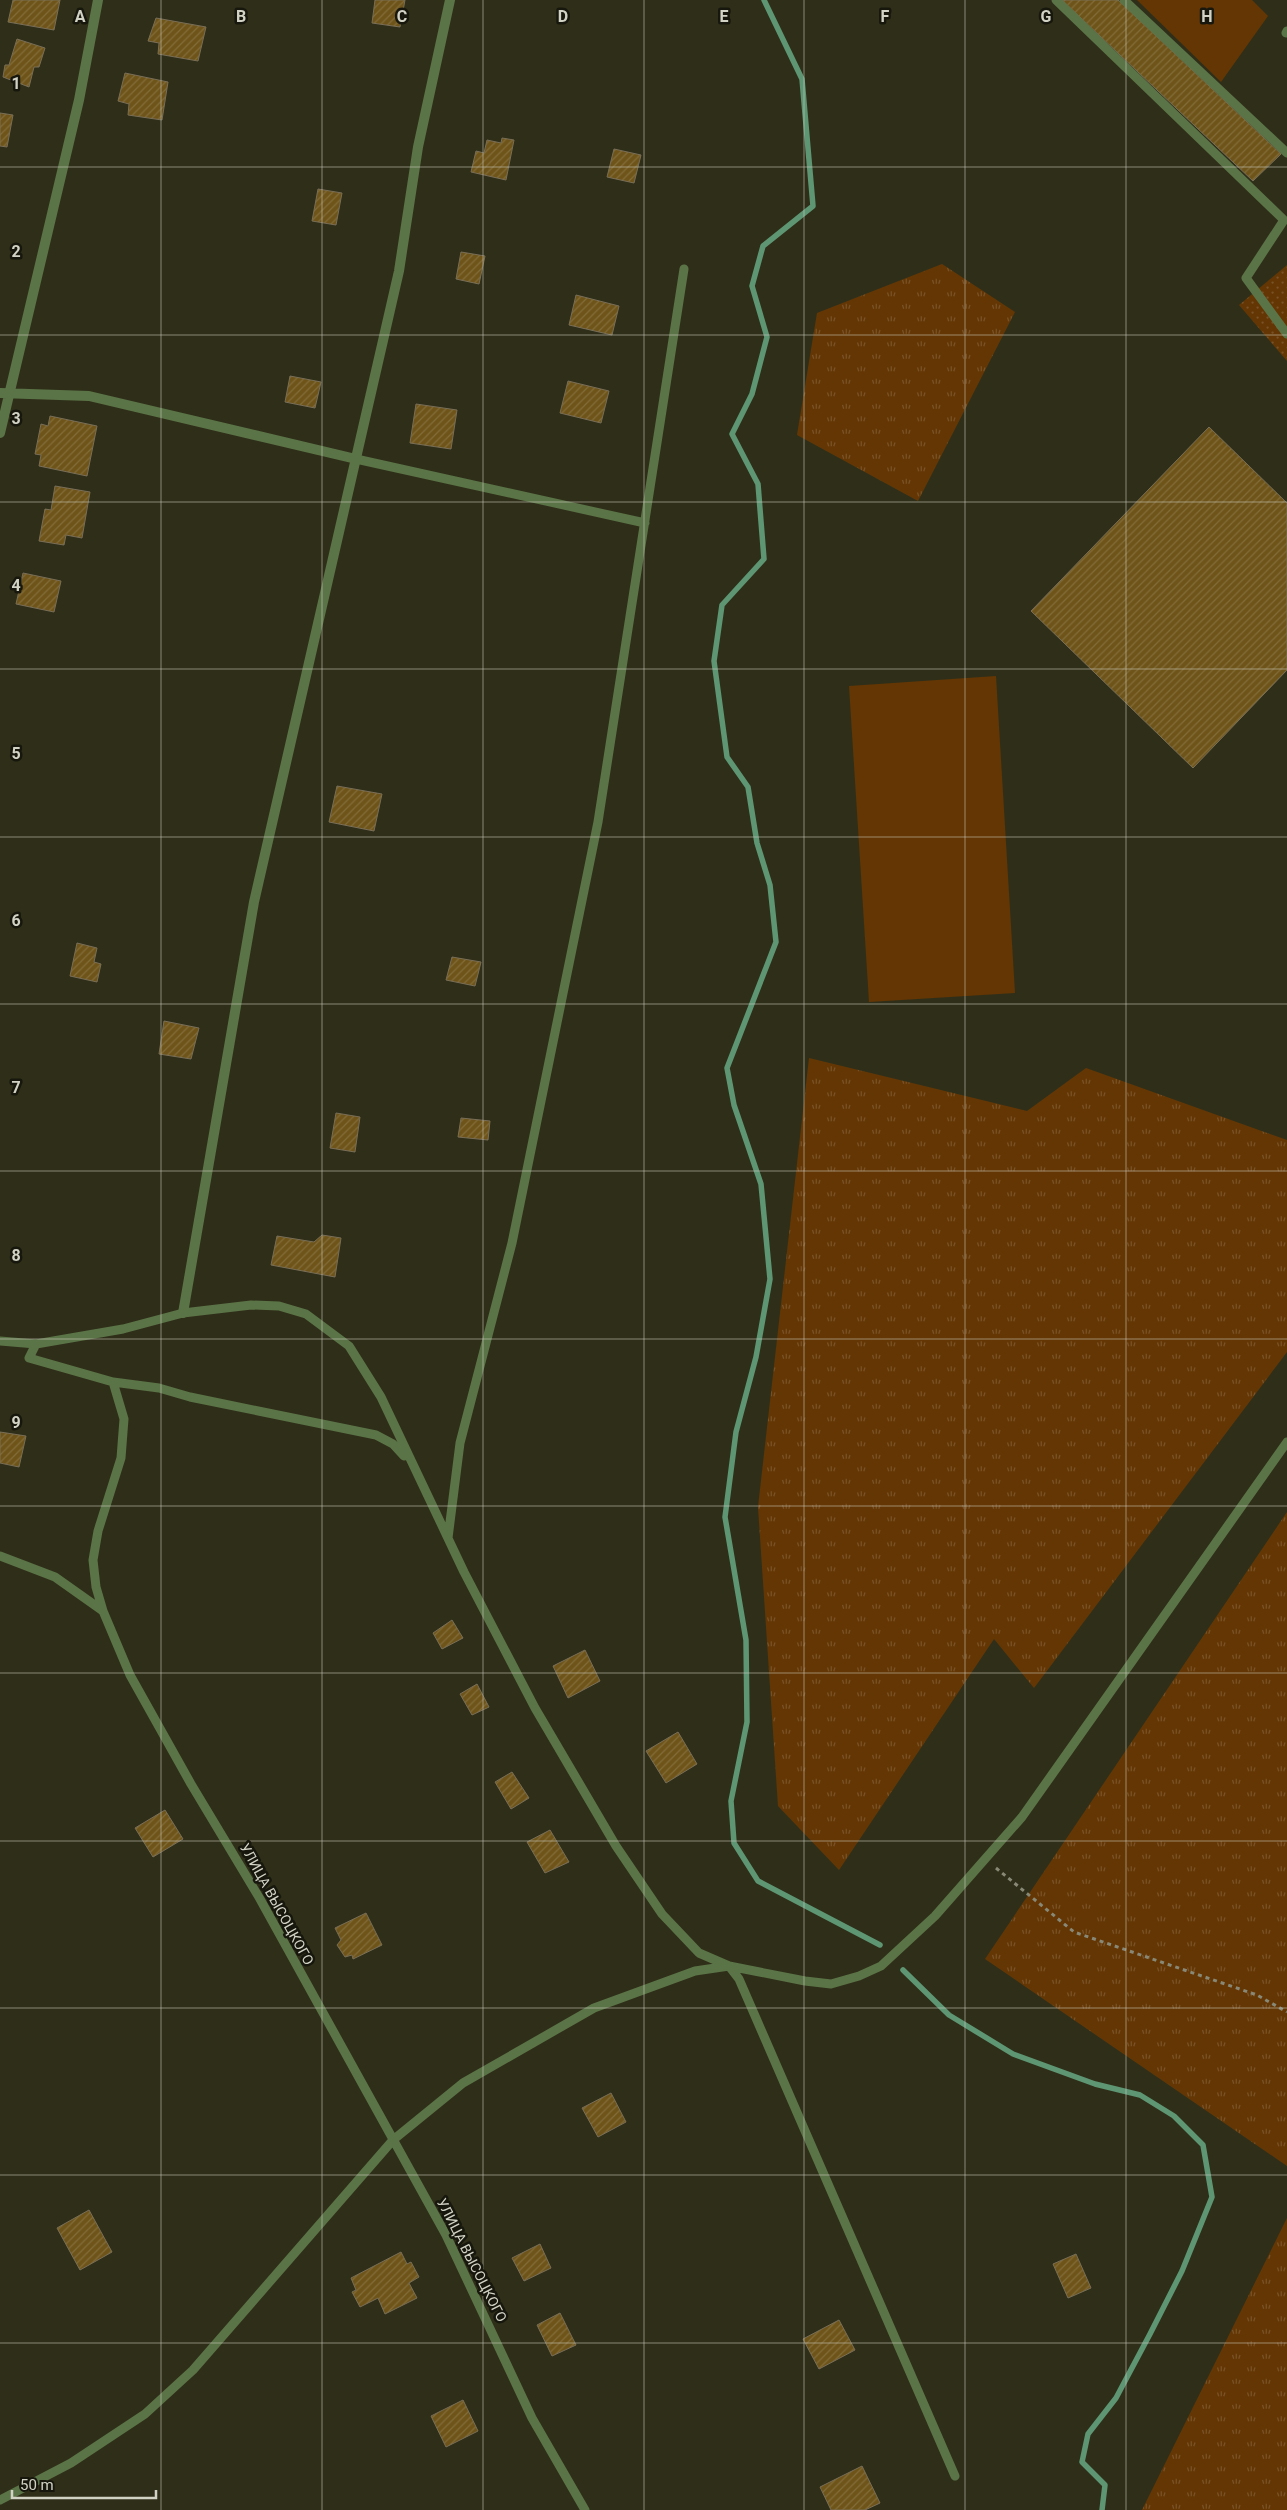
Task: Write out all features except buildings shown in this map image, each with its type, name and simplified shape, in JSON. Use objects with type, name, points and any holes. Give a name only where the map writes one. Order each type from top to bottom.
[{"type":"street","points":[[0,433],[4,393],[79,100],[98,0]]},
{"type":"street","points":[[184,1313],[254,902],[399,271],[418,147],[450,0]]},
{"type":"street","points":[[4,393],[89,396],[356,459]]},
{"type":"lane","points":[[1056,0],[1285,218],[1246,278],[1287,334]]},
{"type":"lane","points":[[1124,0],[1287,153]]},
{"type":"lane","points":[[448,1539],[460,1443],[512,1243],[598,822],[684,269]]},
{"type":"lane","points":[[356,459],[645,523]]},
{"type":"lane","points":[[0,1341],[36,1344],[123,1329],[184,1313],[251,1305],[279,1306],[306,1314],[349,1346],[381,1397],[410,1462],[448,1539],[536,1708],[616,1846],[662,1914],[699,1953],[729,1966],[805,1981],[831,1984],[859,1976],[880,1966],[935,1916],[1022,1816],[1287,1442]]},
{"type":"lane","points":[[36,1344],[29,1358],[113,1382],[159,1388],[190,1397],[376,1435],[393,1444],[410,1462]]},
{"type":"lane","name":"УЛИЦА ВЫСОЦКОГО","points":[[113,1382],[124,1419],[121,1458],[98,1531],[93,1560],[96,1587],[103,1611],[130,1675],[190,1784],[260,1898],[446,2235],[532,2418],[585,2510]]},
{"type":"lane","points":[[0,1556],[55,1577],[103,1611]]},
{"type":"lane","points":[[0,2500],[71,2463],[146,2414],[193,2370],[393,2140],[463,2083],[594,2008],[695,1970],[729,1966]]},
{"type":"lane","points":[[729,1966],[739,1979],[955,2476]]},
{"type":"path","points":[[984,1859],[1074,1932],[1257,1995],[1287,2012]]},
{"type":"green space","points":[[1137,0],[1252,0],[1268,16],[1221,82]]},
{"type":"green space","points":[[942,264],[1015,312],[918,501],[797,435],[817,313]]},
{"type":"green space","points":[[1287,265],[1287,361],[1239,305]]},
{"type":"green space","points":[[996,676],[1015,993],[869,1002],[849,686]]},
{"type":"green space","points":[[809,1058],[1027,1111],[1086,1068],[1287,1140],[1287,1352],[1034,1688],[994,1639],[839,1870],[778,1806],[758,1507]]},
{"type":"green space","points":[[1287,1512],[1287,2166],[985,1959]]},
{"type":"green space","points":[[1287,2218],[1287,2510],[1142,2510]]},
{"type":"waterway","points":[[764,0],[802,79],[813,206],[763,246],[752,286],[767,337],[752,394],[732,434],[758,484],[764,559],[722,605],[714,661],[727,757],[748,787],[757,843],[770,885],[776,942],[727,1068],[734,1105],[761,1184],[770,1279],[756,1357],[736,1432],[725,1517],[746,1640],[747,1722],[731,1801],[734,1843],[758,1881],[880,1945]]},
{"type":"waterway","points":[[903,1970],[949,2015],[1013,2054],[1095,2084],[1140,2095],[1174,2116],[1203,2145],[1212,2197],[1182,2271],[1150,2334],[1116,2398],[1088,2434],[1082,2462],[1105,2485],[1102,2510]]}]
